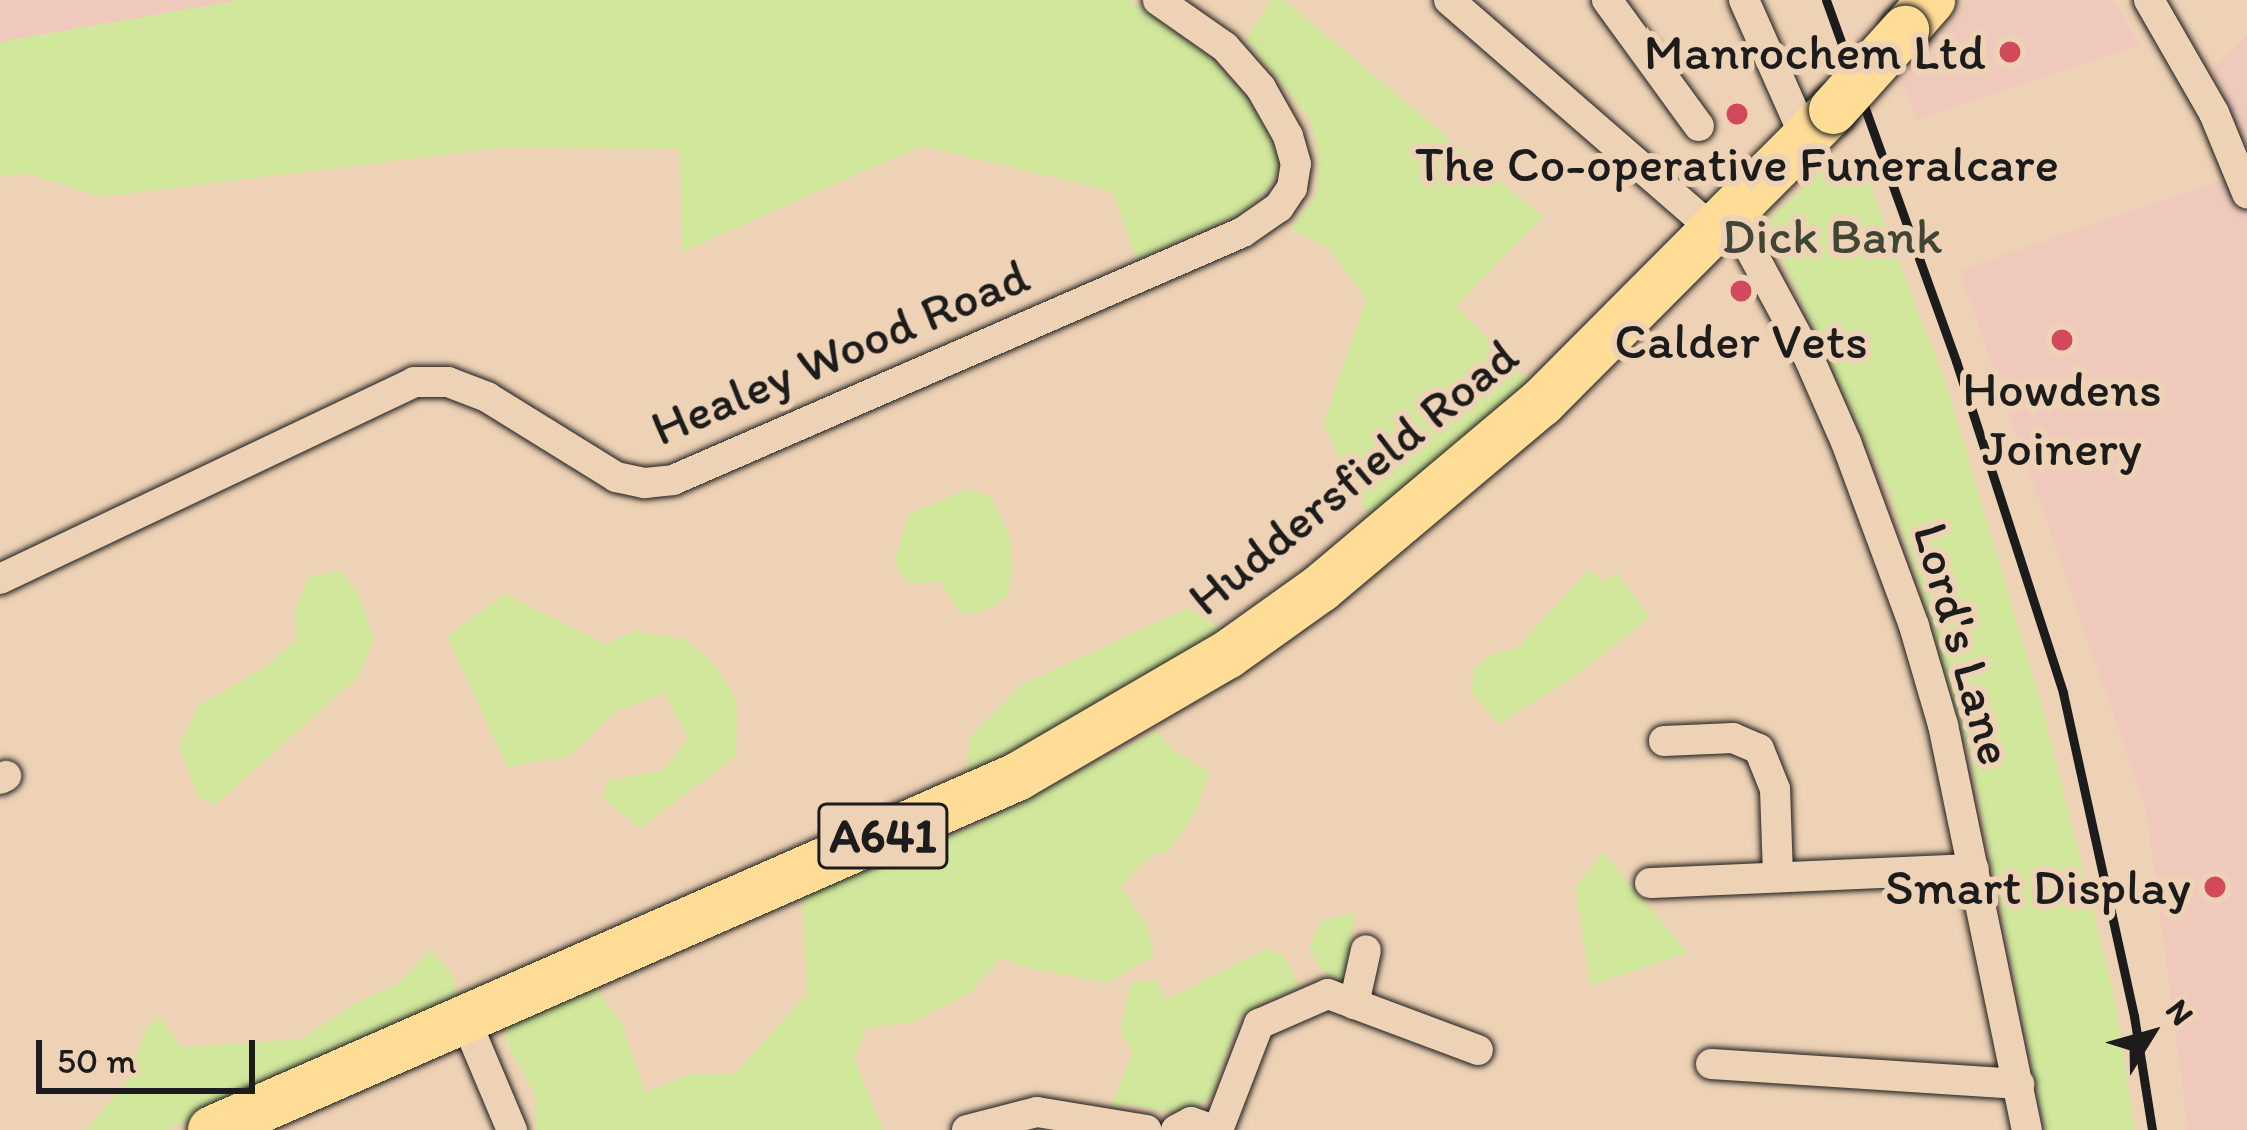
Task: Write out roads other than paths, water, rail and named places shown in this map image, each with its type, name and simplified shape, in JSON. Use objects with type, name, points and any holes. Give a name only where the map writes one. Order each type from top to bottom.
[{"type":"main road","name":"Huddersfield Road","points":[[212,1130],[1016,777],[1227,655],[1337,575],[1541,403],[1820,124],[1918,15]]},
{"type":"street","name":"Healey Wood Road","points":[[3,568],[414,382],[448,382],[487,398],[616,477],[645,483],[673,480],[1243,232],[1279,207],[1292,188],[1296,164],[1288,136],[1261,88],[1225,47],[1158,0]]},
{"type":"street","points":[[1449,0],[1721,220]]},
{"type":"street","points":[[1607,0],[1699,126]]},
{"type":"street","points":[[1744,0],[1820,124]]},
{"type":"street","points":[[2149,0],[2214,112],[2247,193]]},
{"type":"street","name":"Lord's Lane","points":[[1721,220],[1808,356],[1872,507],[1929,675],[2027,1130]]},
{"type":"street","points":[[1664,741],[1733,738],[1759,749],[1775,789],[1778,875]]},
{"type":"street","points":[[1650,883],[1974,868]]},
{"type":"street","points":[[1354,1004],[1366,950]]},
{"type":"street","points":[[1176,1130],[1191,1122],[1216,1130],[1258,1024],[1328,994],[1478,1050]]},
{"type":"street","points":[[465,1019],[512,1130]]},
{"type":"street","points":[[1711,1064],[2019,1084]]},
{"type":"street","points":[[967,1130],[1036,1112],[1147,1130]]},
{"type":"railway","points":[[1826,0],[1956,361],[2063,693],[2134,1016],[2152,1130]]},
{"type":"place","name":"Manrochem Ltd","points":[[2010,52]]},
{"type":"place","name":"The Co-operative Funeralcare","points":[[1737,114]]},
{"type":"place","name":"Calder Vets","points":[[1741,291]]},
{"type":"place","name":"Howdens Joinery","points":[[2062,340]]},
{"type":"place","name":"Smart Display","points":[[2215,887]]},
{"type":"park label","name":"Dick Bank","points":[[1832,236]]}]
